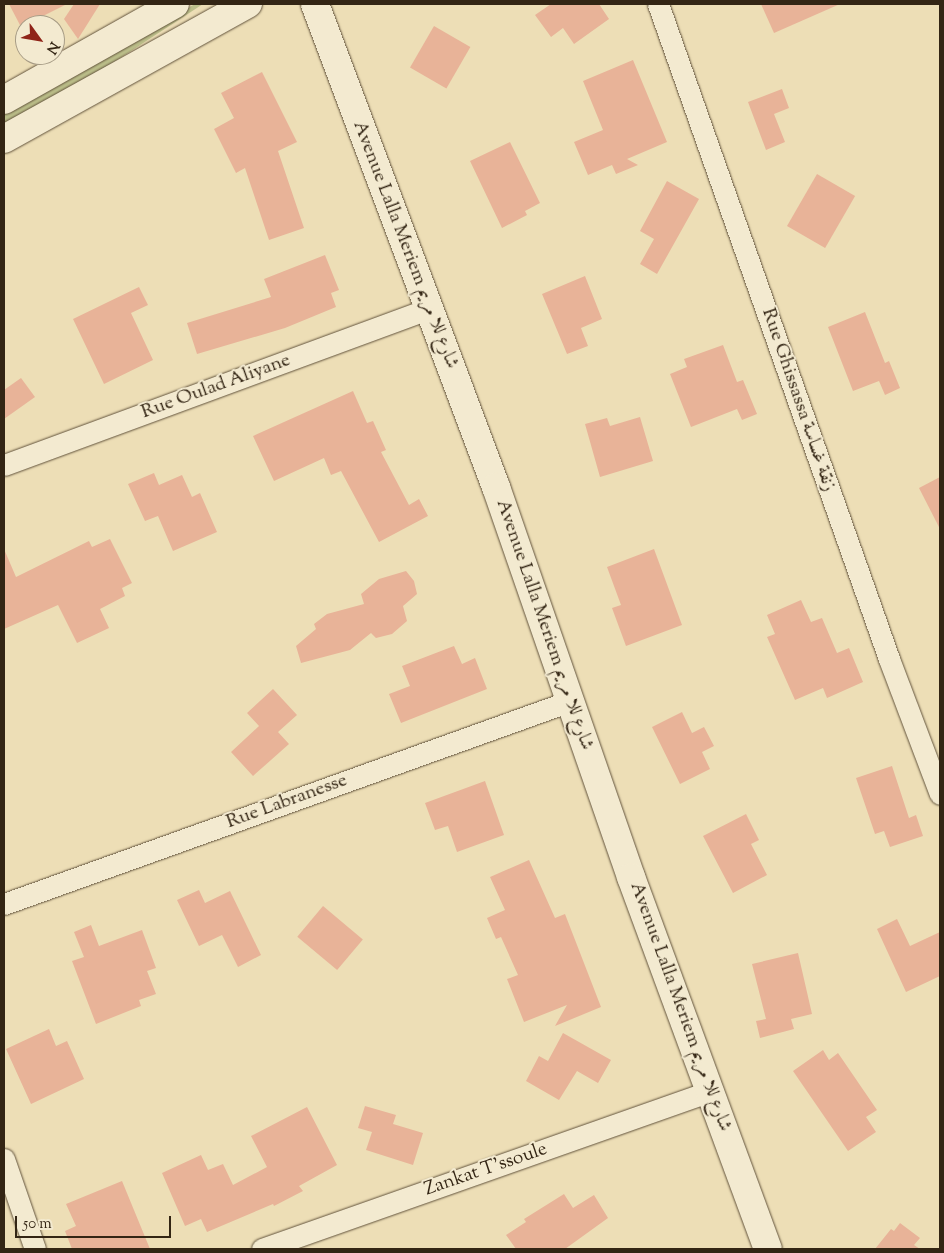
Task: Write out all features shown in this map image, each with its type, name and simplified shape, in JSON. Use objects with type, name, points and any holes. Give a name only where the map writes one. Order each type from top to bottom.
[{"type":"street","points":[[4,100],[175,4]]},
{"type":"street","points":[[4,139],[248,4]]},
{"type":"street","name":"Avenue Lalla Meriem شارع للا مريم","points":[[314,4],[496,487],[570,701],[768,1249]]},
{"type":"street","name":"Rue Ghissassa زنقة غساسة","points":[[658,4],[886,650],[940,794]]},
{"type":"street","name":"Rue Oulad Aliyane","points":[[4,465],[429,309]]},
{"type":"street","name":"Rue Labranesse","points":[[4,904],[570,701]]},
{"type":"street","name":"Zankat T'ssoule","points":[[262,1249],[711,1091]]},
{"type":"street","points":[[4,1159],[35,1249]]},
{"type":"green space","points":[[195,4],[203,4],[114,62],[4,124],[4,112]]},
{"type":"building","points":[[9,4],[67,4],[45,15],[15,16]]},
{"type":"building","points":[[74,4],[100,4],[78,39],[65,20]]},
{"type":"building","points":[[551,4],[599,4],[609,19],[574,44],[563,28],[551,37],[535,15]]},
{"type":"building","points":[[761,4],[840,4],[774,33]]},
{"type":"building","points":[[434,26],[470,47],[446,89],[410,68]]},
{"type":"building","points":[[633,60],[667,142],[627,159],[638,165],[616,174],[612,165],[588,175],[574,142],[603,130],[583,81]]},
{"type":"building","points":[[262,72],[297,142],[278,151],[304,228],[269,240],[245,168],[236,173],[214,129],[234,118],[221,93]]},
{"type":"building","points":[[782,89],[789,108],[774,114],[785,142],[766,150],[748,102]]},
{"type":"building","points":[[510,142],[540,203],[525,211],[527,215],[502,228],[470,161]]},
{"type":"building","points":[[817,174],[855,196],[825,248],[787,226]]},
{"type":"building","points":[[667,181],[699,199],[657,274],[640,264],[654,239],[640,231]]},
{"type":"building","points":[[325,255],[339,290],[331,293],[336,307],[285,328],[197,354],[187,323],[271,297],[264,279]]},
{"type":"building","points":[[585,276],[602,319],[581,328],[588,346],[567,354],[542,294]]},
{"type":"building","points":[[139,287],[148,305],[131,313],[153,360],[104,384],[73,319]]},
{"type":"building","points":[[865,312],[885,363],[889,361],[900,388],[885,395],[879,381],[853,391],[828,327]]},
{"type":"building","points":[[723,345],[737,382],[743,380],[757,414],[742,420],[737,409],[691,427],[670,374],[687,367],[684,359]]},
{"type":"building","points":[[21,378],[35,397],[4,419],[4,390]]},
{"type":"building","points":[[353,391],[367,423],[373,421],[386,450],[381,452],[409,505],[419,499],[428,516],[379,542],[341,471],[331,475],[324,458],[274,481],[253,436]]},
{"type":"building","points":[[640,417],[653,461],[600,477],[585,424],[607,418],[610,426]]},
{"type":"building","points":[[154,473],[159,485],[182,475],[192,497],[200,493],[217,532],[173,551],[158,516],[145,521],[128,484]]},
{"type":"building","points":[[940,477],[940,529],[919,488]]},
{"type":"building","points":[[110,539],[132,583],[122,588],[125,596],[100,609],[109,628],[77,643],[58,605],[4,629],[4,549],[16,577],[89,541],[92,547]]},
{"type":"building","points":[[654,549],[682,625],[626,646],[612,608],[621,605],[607,567]]},
{"type":"building","points":[[406,571],[414,581],[417,594],[403,606],[407,621],[392,634],[376,638],[371,633],[350,650],[301,663],[296,646],[316,629],[314,624],[327,614],[364,604],[361,594],[379,579]]},
{"type":"building","points":[[801,600],[811,622],[822,618],[837,653],[849,648],[863,682],[827,698],[823,688],[795,700],[767,637],[775,634],[767,615]]},
{"type":"building","points":[[454,646],[462,664],[475,658],[487,689],[401,723],[389,694],[410,686],[402,666]]},
{"type":"building","points":[[273,689],[297,715],[278,732],[289,744],[253,776],[231,752],[259,726],[247,713]]},
{"type":"building","points":[[682,712],[692,733],[704,727],[714,746],[702,752],[710,769],[680,784],[652,727]]},
{"type":"building","points":[[892,766],[909,818],[916,815],[923,836],[890,847],[884,831],[875,834],[856,778]]},
{"type":"building","points":[[485,781],[504,835],[457,852],[448,826],[435,830],[425,803]]},
{"type":"building","points":[[746,814],[759,840],[751,844],[767,875],[733,893],[703,836]]},
{"type":"building","points":[[529,860],[555,918],[565,914],[601,1007],[555,1026],[567,1005],[524,1022],[507,979],[518,975],[501,937],[496,939],[487,918],[505,910],[490,877]]},
{"type":"building","points":[[199,890],[205,903],[230,891],[261,955],[238,967],[222,935],[199,946],[177,900]]},
{"type":"building","points":[[323,906],[363,939],[337,970],[297,937]]},
{"type":"building","points":[[897,919],[910,946],[940,932],[940,976],[906,992],[877,929]]},
{"type":"building","points":[[91,925],[99,946],[142,930],[156,968],[147,971],[156,994],[139,1000],[141,1006],[96,1024],[72,961],[84,957],[74,932]]},
{"type":"building","points":[[798,953],[812,1014],[791,1019],[794,1029],[760,1038],[756,1021],[766,1019],[752,964]]},
{"type":"building","points":[[49,1029],[56,1046],[67,1041],[84,1079],[31,1104],[6,1049]]},
{"type":"building","points":[[563,1033],[611,1060],[598,1083],[577,1071],[559,1100],[526,1081],[539,1056],[548,1061]]},
{"type":"building","points":[[823,1050],[829,1060],[838,1053],[877,1110],[866,1117],[876,1132],[848,1151],[793,1071]]},
{"type":"building","points":[[365,1106],[396,1115],[393,1124],[423,1133],[413,1165],[366,1150],[372,1132],[358,1128]]},
{"type":"building","points":[[307,1107],[337,1165],[299,1186],[303,1191],[274,1206],[273,1204],[207,1232],[201,1219],[185,1226],[162,1173],[201,1155],[208,1170],[223,1164],[233,1185],[267,1167],[251,1136]]},
{"type":"building","points":[[122,1181],[150,1249],[72,1249],[65,1231],[76,1226],[66,1204]]},
{"type":"building","points":[[564,1194],[573,1208],[594,1195],[608,1218],[565,1249],[516,1249],[506,1235],[526,1222],[524,1219]]},
{"type":"building","points":[[900,1223],[920,1238],[914,1245],[920,1249],[875,1249],[891,1229],[894,1231]]}]
